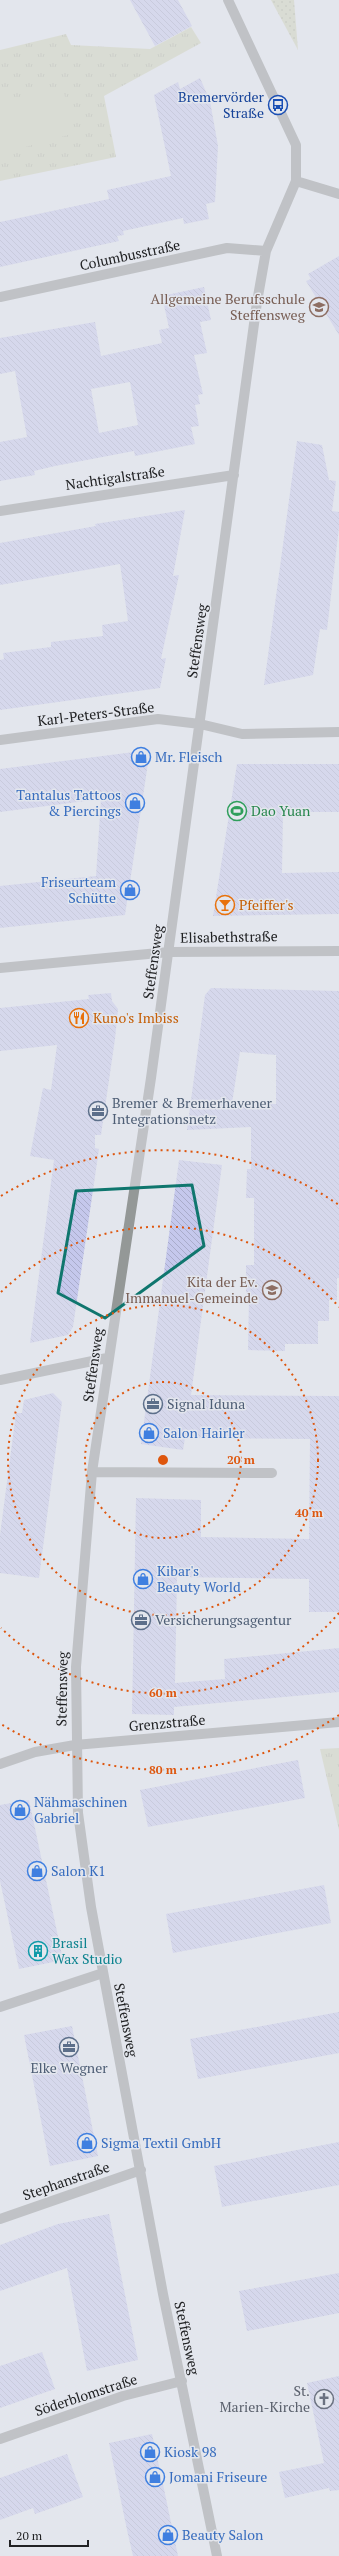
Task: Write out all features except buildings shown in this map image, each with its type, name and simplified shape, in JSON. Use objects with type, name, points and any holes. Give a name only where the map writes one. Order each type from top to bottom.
[{"type":"street","points":[[228,0],[296,145],[296,181],[339,194]]},
{"type":"street","name":"Steffensweg","points":[[217,2556],[163,2294],[103,1973],[78,1813],[75,1745],[76,1667],[92,1472],[169,952],[257,302],[266,251],[296,181]]},
{"type":"street","name":"Columbusstraße","points":[[0,297],[227,248],[266,251]]},
{"type":"street","name":"Nachtigalstraße","points":[[0,511],[234,475]]},
{"type":"street","name":"Karl-Peters-Straße","points":[[0,740],[158,719],[200,724],[242,734],[339,732]]},
{"type":"street","name":"Elisabethstraße","points":[[0,968],[169,952],[339,950]]},
{"type":"street","points":[[0,1380],[108,1358]]},
{"type":"street","points":[[92,1472],[272,1473]]},
{"type":"street","name":"Grenzstraße","points":[[0,1764],[35,1752],[75,1745],[339,1722]]},
{"type":"street","points":[[0,2007],[103,1973]]},
{"type":"street","name":"Stephanstraße","points":[[0,2218],[141,2170]]},
{"type":"street","name":"Söderblomstraße","points":[[0,2440],[123,2396],[182,2381]]},
{"type":"highlighted area","points":[[192,1185],[204,1246],[105,1318],[58,1293],[76,1191]]},
{"type":"green space","points":[[271,0],[294,0],[298,50]]},
{"type":"green space","points":[[191,27],[201,43],[104,96],[116,157],[0,181],[0,50],[66,34],[71,45],[150,49]]},
{"type":"green space","points":[[62,86],[75,133],[0,154],[0,103]]},
{"type":"green space","points":[[339,1748],[339,1830],[320,1749]]},
{"type":"place","name":"Bremervörder Straße","points":[[278,105]]},
{"type":"place","name":"Allgemeine Berufsschule Steffensweg","points":[[319,307]]},
{"type":"place","name":"Mr. Fleisch","points":[[141,757]]},
{"type":"place","name":"Tantalus Tattoos & Piercings","points":[[135,803]]},
{"type":"place","name":"Dao Yuan","points":[[237,811]]},
{"type":"place","name":"Friseurteam Schütte","points":[[130,890]]},
{"type":"place","name":"Pfeiffer's","points":[[225,905]]},
{"type":"place","name":"Kuno's Imbiss","points":[[79,1018]]},
{"type":"place","name":"Bremer & Bremerhavener Integrationsnetz","points":[[98,1111]]},
{"type":"place","name":"Kita der Ev. Immanuel-Gemeinde","points":[[272,1290]]},
{"type":"place","name":"Signal Iduna","points":[[153,1404]]},
{"type":"place","name":"Salon Hairler","points":[[149,1433]]},
{"type":"place","name":"Kibar's Beauty World","points":[[143,1579]]},
{"type":"place","name":"Versicherungsagentur","points":[[141,1620]]},
{"type":"place","name":"Nähmaschinen Gabriel","points":[[20,1810]]},
{"type":"place","name":"Salon K1","points":[[37,1871]]},
{"type":"place","name":"Brasil Wax Studio","points":[[38,1951]]},
{"type":"place","name":"Elke Wegner","points":[[69,2047]]},
{"type":"place","name":"Sigma Textil GmbH","points":[[87,2143]]},
{"type":"place","name":"St. Marien-Kirche","points":[[324,2399]]},
{"type":"place","name":"Kiosk 98","points":[[150,2452]]},
{"type":"place","name":"Jomani Friseure","points":[[155,2477]]},
{"type":"place","name":"Beauty Salon","points":[[168,2535]]}]
